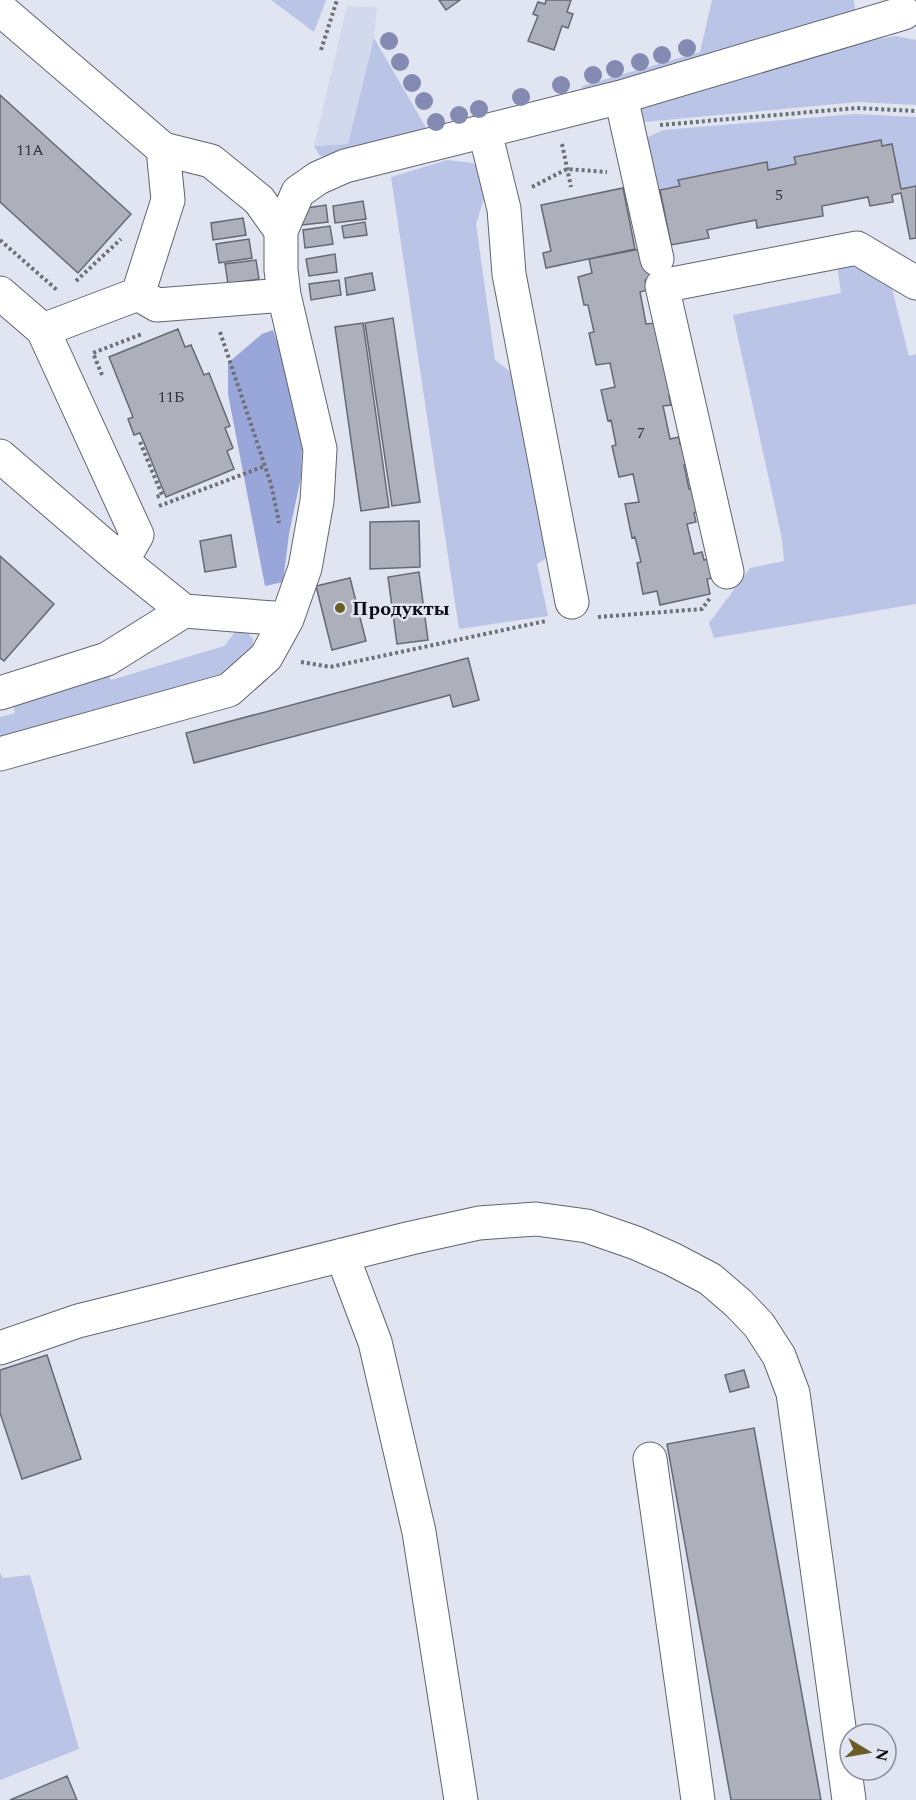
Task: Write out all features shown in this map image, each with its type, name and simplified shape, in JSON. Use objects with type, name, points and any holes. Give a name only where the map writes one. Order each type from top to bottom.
[{"type":"street","points":[[0,9],[163,149],[211,161],[259,200],[281,231]]},
{"type":"street","points":[[0,754],[230,690],[266,657],[287,619],[304,568],[317,501],[320,449],[284,295],[281,270],[281,231],[298,192],[318,178],[345,166],[621,97],[902,11]]},
{"type":"street","points":[[621,97],[657,259]]},
{"type":"street","points":[[485,132],[504,210],[509,274],[572,614]]},
{"type":"street","points":[[138,294],[168,200],[163,149]]},
{"type":"street","points":[[727,572],[662,286],[857,248],[916,283]]},
{"type":"street","points":[[0,292],[43,330],[137,535],[122,561]]},
{"type":"street","points":[[43,330],[138,294],[158,305],[284,295]]},
{"type":"street","points":[[0,456],[184,611],[287,619]]},
{"type":"street","points":[[1,692],[107,659],[184,611]]},
{"type":"street","points":[[0,1348],[78,1321],[479,1223],[536,1219],[587,1226],[636,1243],[710,1279],[759,1325],[779,1356],[793,1393],[849,1800]]},
{"type":"street","points":[[342,1255],[375,1342],[419,1532],[461,1800]]},
{"type":"street","points":[[650,1460],[698,1800]]},
{"type":"path","points":[[321,50],[337,0]]},
{"type":"path","points":[[629,134],[661,125],[857,108],[916,111]]},
{"type":"path","points":[[504,210],[535,184],[567,169],[638,174]]},
{"type":"path","points":[[568,175],[571,187]]},
{"type":"path","points":[[70,288],[124,236]]},
{"type":"path","points":[[0,240],[62,295]]},
{"type":"path","points":[[219,330],[270,484],[280,529]]},
{"type":"path","points":[[106,384],[93,353],[149,331]]},
{"type":"path","points":[[131,446],[139,442],[160,490]]},
{"type":"path","points":[[153,498],[156,508],[264,466]]},
{"type":"path","points":[[266,657],[330,667],[572,614],[702,609],[727,572]]},
{"type":"shaded area","points":[[271,0],[326,0],[314,32]]},
{"type":"shaded area","points":[[712,0],[854,0],[855,11],[583,92],[582,86],[700,52]]},
{"type":"shaded area","points":[[347,6],[377,7],[374,38],[348,144],[314,146]]},
{"type":"shaded area","points":[[895,36],[916,40],[916,105],[858,102],[634,123],[636,105]]},
{"type":"shaded area","points":[[374,38],[428,131],[342,154],[320,156],[314,146],[348,144]]},
{"type":"shaded area","points":[[855,114],[916,117],[916,186],[901,189],[892,144],[794,157],[796,164],[768,170],[766,163],[679,180],[680,186],[649,193],[639,141],[663,130]]},
{"type":"shaded area","points":[[447,160],[473,163],[484,172],[488,186],[476,224],[495,360],[517,377],[554,554],[537,564],[548,616],[459,629],[391,177]]},
{"type":"shaded area","points":[[858,262],[890,281],[909,356],[916,354],[916,604],[714,638],[709,623],[750,568],[784,561],[782,539],[733,315],[841,293],[837,265]]},
{"type":"shaded area","points":[[273,330],[282,356],[302,448],[301,477],[289,534],[283,582],[265,586],[228,394],[228,363],[262,334]]},
{"type":"shaded area","points":[[244,628],[253,639],[253,647],[237,665],[214,678],[0,742],[0,717],[15,713],[13,704],[107,672],[111,680],[224,646],[236,631]]},
{"type":"shaded area","points":[[0,1573],[3,1578],[30,1575],[79,1749],[0,1780]]},
{"type":"building","points":[[439,0],[460,0],[446,10]]},
{"type":"building","points":[[546,0],[571,0],[567,12],[573,14],[568,28],[562,26],[554,50],[528,41],[538,16],[533,14],[538,2],[545,4]]},
{"type":"building","points":[[0,95],[131,214],[78,273],[0,202]]},
{"type":"building","points":[[881,140],[882,146],[892,144],[901,189],[916,186],[916,238],[910,239],[901,193],[892,195],[893,202],[870,206],[868,197],[822,206],[823,216],[757,228],[756,220],[707,230],[709,238],[671,245],[660,190],[680,186],[678,180],[767,162],[768,170],[796,164],[794,157]]},
{"type":"building","points":[[623,188],[635,249],[546,268],[543,253],[551,251],[541,205]]},
{"type":"building","points":[[363,201],[366,219],[335,223],[333,206]]},
{"type":"building","points":[[326,205],[328,222],[302,225],[300,209]]},
{"type":"building","points":[[243,218],[246,235],[213,240],[211,223]]},
{"type":"building","points":[[365,222],[367,235],[344,238],[342,226]]},
{"type":"building","points":[[330,226],[333,244],[305,248],[303,230]]},
{"type":"building","points":[[249,239],[252,258],[219,263],[216,244]]},
{"type":"building","points":[[640,249],[648,261],[651,279],[645,280],[647,290],[640,292],[646,324],[655,323],[675,395],[669,396],[671,405],[663,406],[670,439],[679,437],[680,444],[685,443],[689,463],[684,465],[689,489],[694,488],[699,511],[694,513],[696,522],[687,524],[694,554],[702,552],[704,560],[709,559],[713,578],[707,579],[710,594],[660,605],[657,591],[643,594],[637,563],[641,562],[635,537],[632,538],[625,504],[639,502],[633,474],[619,477],[612,446],[616,445],[611,420],[608,421],[601,390],[615,387],[610,363],[596,365],[589,333],[594,332],[588,305],[584,305],[578,277],[592,273],[589,259]]},
{"type":"building","points":[[335,254],[337,272],[309,276],[306,259]]},
{"type":"building","points":[[256,260],[259,279],[228,284],[225,264]]},
{"type":"building","points":[[372,273],[375,290],[347,295],[345,278]]},
{"type":"building","points":[[339,280],[341,295],[311,300],[309,284]]},
{"type":"building","points":[[393,318],[420,502],[392,506],[365,323]]},
{"type":"building","points":[[363,323],[389,507],[361,511],[335,327]]},
{"type":"building","points":[[178,329],[185,347],[191,345],[204,375],[209,373],[230,426],[225,428],[233,448],[227,451],[234,469],[166,497],[140,433],[134,435],[128,419],[133,417],[109,357]]},
{"type":"building","points":[[419,521],[420,567],[370,569],[370,522]]},
{"type":"building","points":[[231,535],[236,567],[205,572],[200,541]]},
{"type":"building","points":[[0,556],[54,604],[4,661],[0,658]]},
{"type":"building","points":[[419,572],[428,640],[397,644],[388,577]]},
{"type":"building","name":"Продукты","points":[[350,578],[366,641],[332,650],[316,586]]},
{"type":"building","points":[[468,658],[479,700],[453,707],[450,695],[194,763],[186,733]]},
{"type":"building","points":[[47,1355],[81,1459],[22,1479],[0,1413],[0,1370]]},
{"type":"building","points":[[744,1370],[749,1387],[730,1392],[725,1375]]},
{"type":"building","points":[[754,1428],[821,1800],[731,1800],[667,1444]]},
{"type":"building","points":[[67,1776],[77,1800],[10,1800]]},
{"type":"place","name":"Продукты","points":[[340,608]]}]
